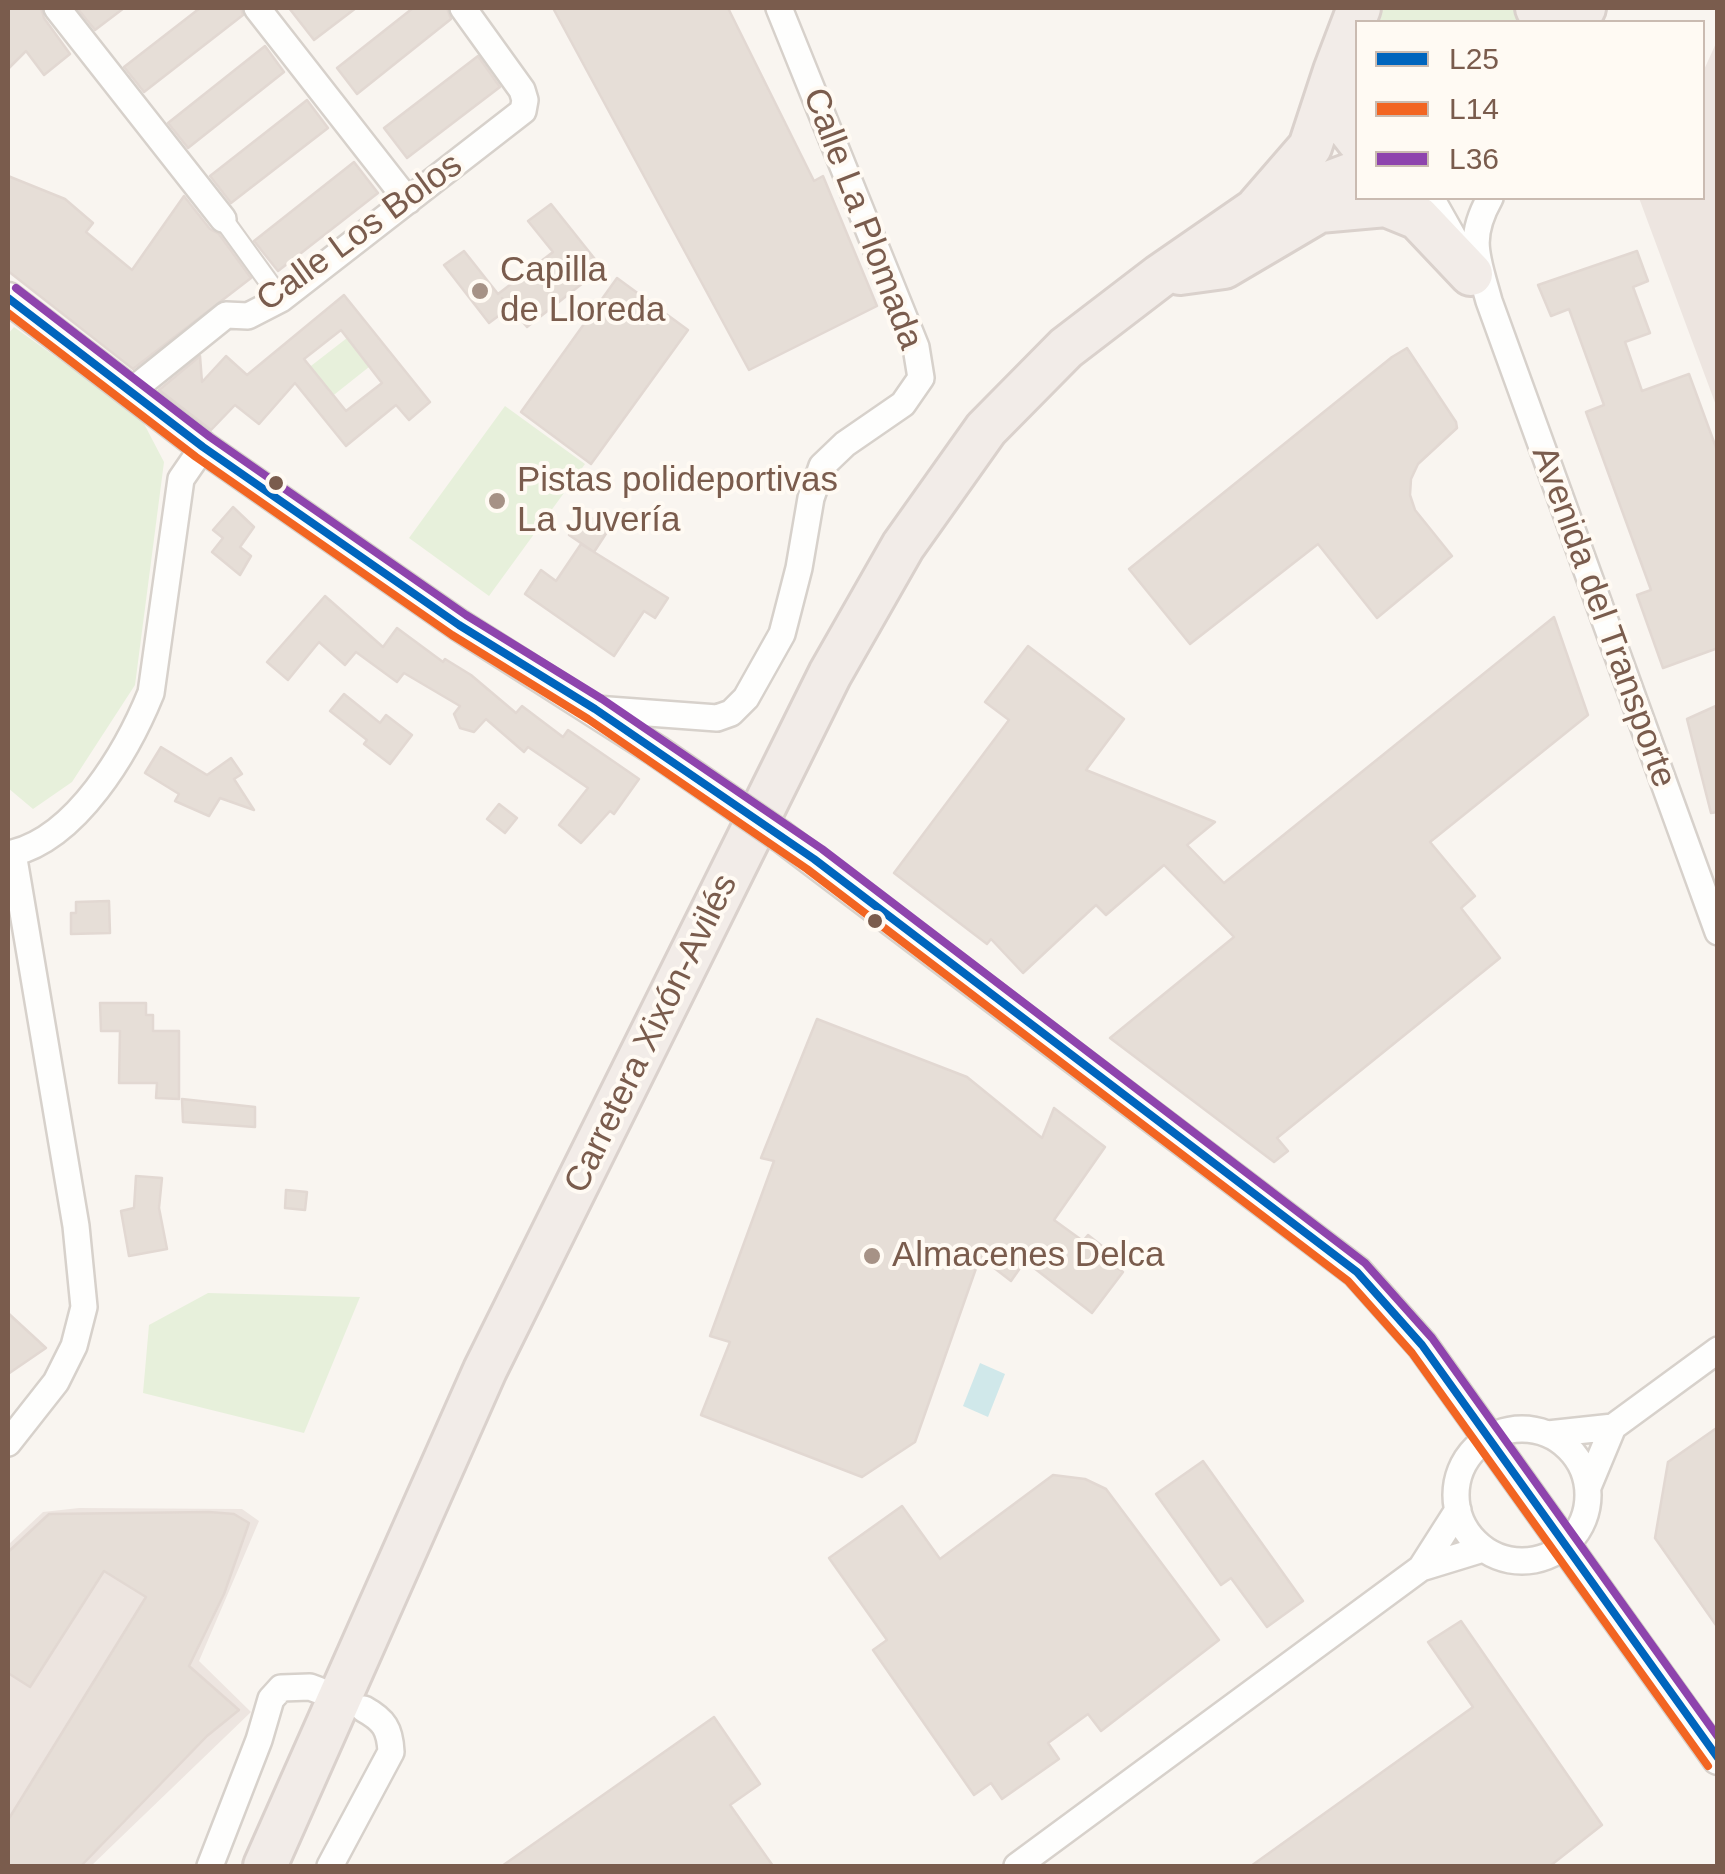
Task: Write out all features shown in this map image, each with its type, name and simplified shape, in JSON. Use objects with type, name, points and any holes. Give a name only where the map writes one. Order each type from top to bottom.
[{"type":"highway","name":"Carretera Xixón-Avilés","points":[[1254,211],[1310,147],[1355,21]]},
{"type":"highway","points":[[1335,71],[1344,122],[1355,136]]},
{"type":"highway","name":"Carretera Xixón-Avilés","points":[[265,1866],[485,1370],[830,674],[903,546],[986,429],[1066,348],[1254,211],[1355,173]]},
{"type":"highway","points":[[1160,276],[1224,267],[1319,211],[1386,205],[1418,218],[1480,288]]},
{"type":"street","points":[[57,8],[281,298]]},
{"type":"street","points":[[257,8],[408,201]]},
{"type":"street","name":"Calle Los Bolos","points":[[129,393],[226,315],[248,316],[281,298],[523,111],[526,100],[522,90],[463,8]]},
{"type":"street","name":"Calle La Plomada","points":[[595,709],[716,718],[731,714],[746,698],[782,634],[822,466],[844,444],[903,404],[920,378],[916,347],[778,8]]},
{"type":"street","points":[[1432,200],[1480,288]]},
{"type":"street","points":[[1480,288],[1476,224],[1489,200]]},
{"type":"street","name":"Avenida del Transporte","points":[[1480,288],[1718,932]]},
{"type":"street","points":[[8,298],[202,447],[460,625],[595,709],[782,837],[1357,1272],[1422,1346],[1718,1759]]},
{"type":"street","points":[[8,1443],[56,1382],[74,1346],[84,1307],[76,1226],[10,849],[34,848],[62,828],[108,773],[138,726],[151,693],[181,479],[202,447]]},
{"type":"street","points":[[1614,1427],[1548,1434],[1528,1429],[1507,1430],[1488,1438],[1472,1452],[1461,1470],[1456,1490],[1463,1525],[1483,1549],[1503,1558],[1524,1562],[1546,1557],[1565,1546],[1579,1530],[1587,1509],[1588,1486],[1614,1427],[1718,1350]]},
{"type":"street","points":[[1548,1434],[1575,1456],[1588,1486]]},
{"type":"street","points":[[1421,1568],[1458,1510]]},
{"type":"street","points":[[1018,1866],[1421,1568],[1483,1549]]},
{"type":"street","points":[[210,1866],[271,1699],[281,1688],[318,1690]]},
{"type":"street","points":[[330,1866],[392,1752],[390,1731],[381,1718],[364,1709]]},
{"type":"shaded area","points":[[1718,41],[1717,408],[1640,200],[1705,200],[1705,68]]},
{"type":"shaded area","points":[[79,1508],[242,1509],[259,1521],[199,1661],[251,1712],[91,1866],[8,1866],[8,1545],[43,1512]]},
{"type":"green space","points":[[1382,8],[1511,8],[1522,20],[1371,20]]},
{"type":"green space","points":[[14,327],[141,418],[164,462],[135,685],[72,782],[33,809],[8,788],[8,334]]},
{"type":"green space","points":[[347,338],[369,367],[330,398],[307,369]]},
{"type":"green space","name":"Pistas polideportivas La Juvería","points":[[505,406],[585,464],[489,596],[409,538]]},
{"type":"green space","points":[[208,1293],[360,1297],[304,1433],[143,1393],[149,1325]]},
{"type":"water","points":[[980,1363],[1005,1374],[988,1417],[963,1406]]},
{"type":"building","points":[[8,8],[41,8],[70,54],[44,75],[26,51],[8,69]]},
{"type":"building","points":[[77,8],[124,8],[95,30]]},
{"type":"building","points":[[200,8],[241,8],[243,15],[144,92],[124,67]]},
{"type":"building","points":[[289,8],[356,8],[314,40]]},
{"type":"building","points":[[413,8],[447,8],[451,19],[357,94],[337,68]]},
{"type":"building","points":[[553,8],[728,8],[814,181],[823,176],[877,306],[749,370]]},
{"type":"building","points":[[265,46],[284,72],[188,148],[168,123]]},
{"type":"building","points":[[478,56],[500,87],[407,158],[384,128]]},
{"type":"building","points":[[307,100],[328,128],[231,203],[210,176]]},
{"type":"building","points":[[354,162],[378,193],[278,271],[254,241]]},
{"type":"building","points":[[8,176],[65,199],[93,223],[86,232],[132,270],[184,196],[210,229],[219,234],[251,278],[133,369],[8,271]]},
{"type":"building","points":[[551,204],[602,268],[527,327],[502,298],[509,308],[489,323],[444,265],[464,251],[498,294],[553,252],[528,221]]},
{"type":"building","points":[[1637,251],[1648,281],[1633,287],[1650,333],[1625,342],[1642,391],[1689,374],[1718,453],[1718,648],[1663,668],[1637,595],[1651,590],[1586,412],[1604,405],[1569,309],[1551,316],[1538,285]]},
{"type":"building","name":"Pistas polideportivas La Juvería","points":[[617,278],[688,330],[591,464],[521,412]]},
{"type":"building","points":[[344,295],[430,402],[409,420],[396,405],[346,446],[295,383],[259,424],[235,405],[211,430],[159,390],[200,356],[202,382],[226,356],[247,375]],"holes":[[[341,330],[382,383],[346,411],[304,359]]]},
{"type":"building","points":[[1407,348],[1456,422],[1457,428],[1418,464],[1411,479],[1410,495],[1415,510],[1452,556],[1377,618],[1318,544],[1190,644],[1129,569]]},
{"type":"building","points":[[233,507],[254,527],[240,547],[251,556],[240,575],[212,552],[223,538],[213,530]]},
{"type":"building","points":[[584,513],[609,529],[594,552],[569,535]]},
{"type":"building","points":[[581,544],[668,598],[655,618],[644,611],[614,656],[525,594],[541,570],[556,581]]},
{"type":"building","points":[[325,596],[383,647],[397,628],[443,662],[445,659],[471,675],[516,713],[522,706],[563,737],[568,730],[639,779],[614,814],[610,811],[581,843],[559,825],[588,788],[528,747],[524,752],[486,719],[474,732],[460,728],[454,714],[460,706],[404,673],[397,682],[356,652],[345,665],[319,642],[288,680],[267,662]]},
{"type":"building","points":[[1554,617],[1588,715],[1430,842],[1475,896],[1461,908],[1500,958],[1277,1138],[1288,1151],[1274,1162],[1110,1038],[1234,937],[1164,865],[1106,915],[1096,905],[1023,973],[991,939],[987,944],[894,873],[1009,720],[985,702],[1028,646],[1124,719],[1086,770],[1215,822],[1187,845],[1224,883]]},
{"type":"building","points":[[344,694],[380,723],[386,715],[412,735],[390,764],[330,711]]},
{"type":"building","points":[[1718,705],[1718,812],[1711,813],[1687,719]]},
{"type":"building","points":[[161,747],[207,775],[231,758],[242,774],[234,779],[254,810],[220,798],[209,816],[175,801],[179,794],[145,773]]},
{"type":"building","points":[[499,804],[517,818],[505,833],[487,819]]},
{"type":"building","points":[[109,901],[110,933],[71,934],[71,913],[76,913],[76,902]]},
{"type":"building","points":[[100,1003],[146,1003],[146,1015],[153,1015],[153,1031],[179,1031],[179,1099],[156,1098],[157,1083],[119,1083],[120,1031],[101,1031]]},
{"type":"building","name":"Almacenes Delca","points":[[817,1019],[967,1077],[1042,1138],[1054,1108],[1105,1147],[1054,1220],[1083,1241],[1088,1235],[1116,1257],[1111,1263],[1123,1272],[1092,1313],[1025,1261],[1011,1281],[980,1257],[915,1442],[862,1477],[701,1415],[730,1342],[710,1336],[774,1161],[761,1158]]},
{"type":"building","points":[[182,1099],[255,1107],[255,1127],[183,1122]]},
{"type":"building","points":[[136,1176],[162,1178],[159,1208],[167,1249],[129,1256],[121,1211],[134,1208]]},
{"type":"building","points":[[286,1190],[307,1192],[305,1210],[285,1208]]},
{"type":"building","points":[[8,1313],[46,1348],[8,1374]]},
{"type":"building","points":[[1718,1427],[1718,1628],[1655,1538],[1668,1462]]},
{"type":"building","points":[[1203,1461],[1303,1601],[1267,1627],[1231,1578],[1221,1585],[1156,1494]]},
{"type":"building","points":[[1053,1475],[1085,1479],[1106,1489],[1219,1640],[1101,1731],[1088,1714],[1048,1743],[1059,1759],[1002,1799],[991,1783],[974,1795],[873,1650],[887,1640],[829,1558],[902,1506],[940,1559]]},
{"type":"building","points":[[49,1514],[234,1514],[249,1523],[224,1594],[189,1666],[239,1710],[207,1736],[81,1866],[8,1866],[8,1820],[146,1597],[104,1571],[30,1687],[8,1673],[8,1552]]},
{"type":"building","points":[[1461,1621],[1602,1825],[1550,1866],[1251,1866],[1473,1707],[1428,1642]]},
{"type":"building","points":[[714,1717],[760,1784],[730,1805],[773,1866],[502,1866]]},
{"type":"transit line","name":"L36","points":[[16,288],[210,437],[466,615],[602,699],[822,849],[1365,1263],[1432,1338],[1718,1737]]},
{"type":"transit line","name":"L25","points":[[8,298],[203,447],[459,625],[595,709],[814,859],[1357,1272],[1422,1345],[1718,1758]]},
{"type":"transit line","name":"L14","points":[[8,313],[196,457],[452,635],[588,719],[807,869],[1348,1281],[1412,1353],[1708,1766]]},
{"type":"place","name":"Capilla de Lloreda","points":[[480,291]]},
{"type":"place","name":"Pistas polideportivas La Juvería","points":[[497,501]]},
{"type":"place","name":"Almacenes Delca","points":[[872,1256]]}]
